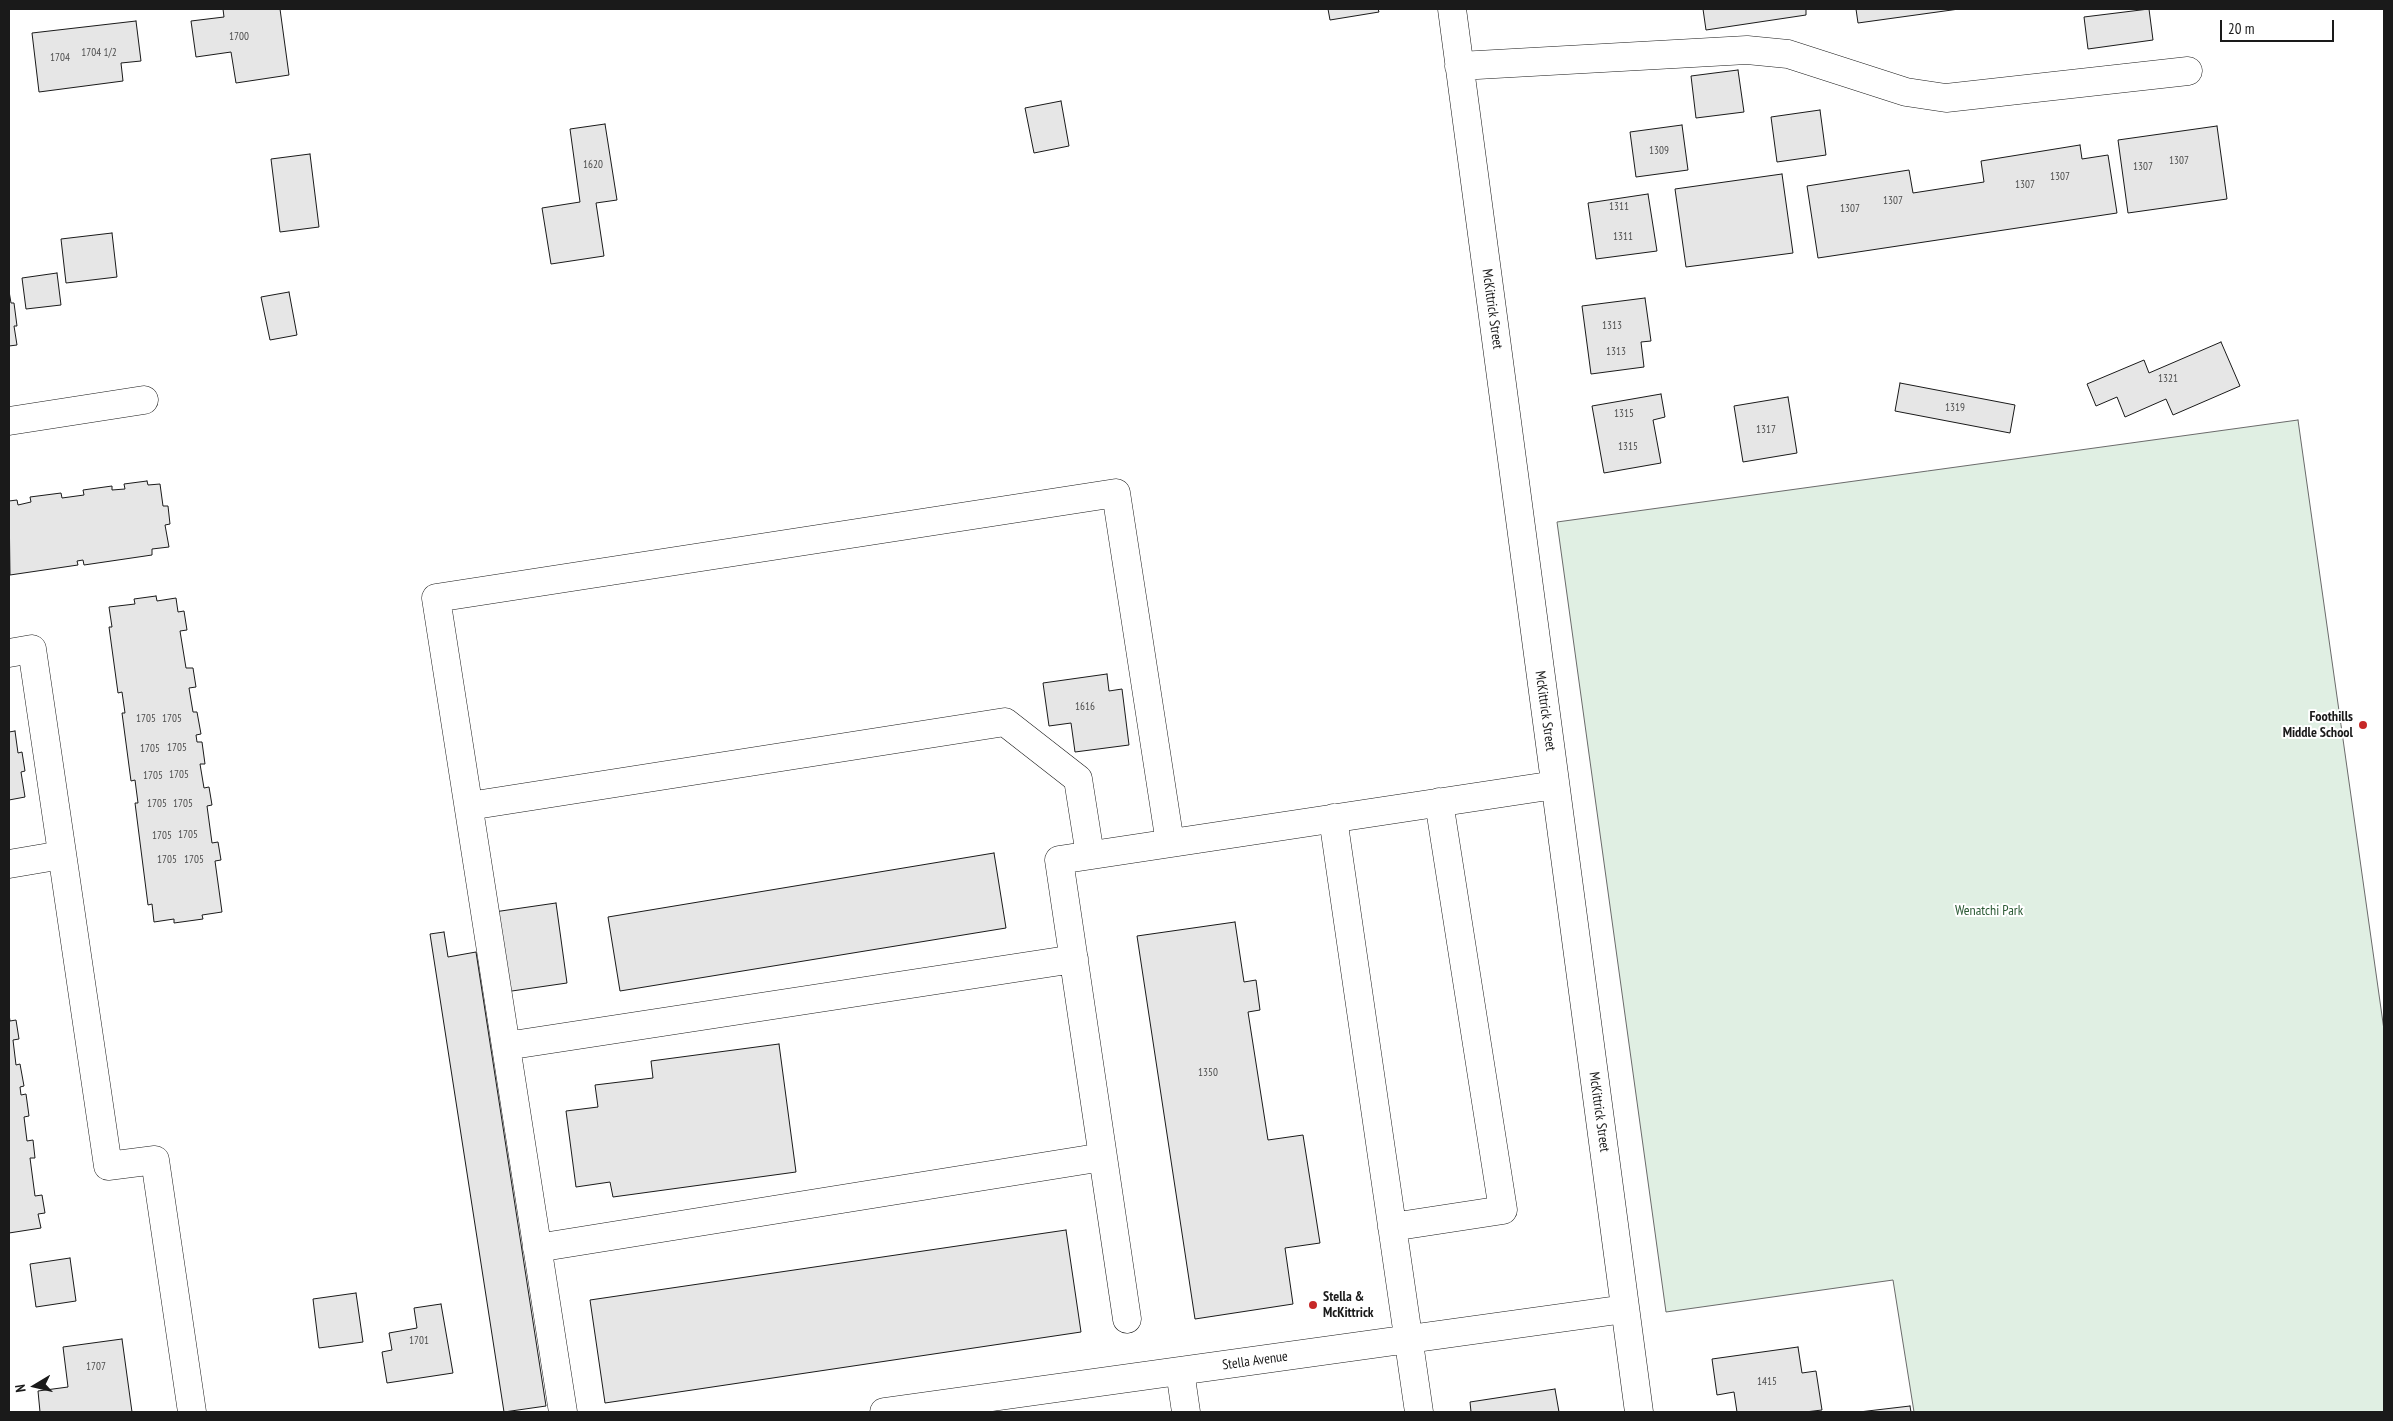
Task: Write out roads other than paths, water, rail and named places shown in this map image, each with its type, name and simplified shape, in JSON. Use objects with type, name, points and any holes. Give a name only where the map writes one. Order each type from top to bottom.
[{"type":"street","name":"McKittrick Street","points":[[1452,9],[1639,1412]]},
{"type":"street","points":[[1459,66],[1747,50],[1788,54],[1906,92],[1946,98],[2188,71]]},
{"type":"street","points":[[9,421],[144,400]]},
{"type":"street","points":[[563,1412],[436,598],[1116,493],[1170,843]]},
{"type":"street","points":[[9,653],[32,650],[108,1166],[155,1160],[192,1412]]},
{"type":"street","points":[[469,806],[1005,722],[1078,779],[1090,855]]},
{"type":"street","points":[[1127,1319],[1058,860],[1555,785]]},
{"type":"street","points":[[1392,1227],[1503,1210],[1439,802]]},
{"type":"street","points":[[1333,818],[1419,1412]]},
{"type":"street","points":[[9,864],[62,855]]},
{"type":"street","points":[[506,1046],[1074,959]]},
{"type":"street","points":[[537,1248],[1103,1157]]},
{"type":"street","name":"Stella Avenue","points":[[884,1412],[1020,1403],[1180,1371],[1625,1309]]},
{"type":"street","points":[[1180,1371],[1186,1412]]},
{"type":"place","name":"Foothills Middle School","points":[[2363,725]]},
{"type":"place","name":"Stella & McKittrick","points":[[1313,1305]]},
{"type":"park label","name":"Wenatchi Park","points":[[1989,911]]}]
